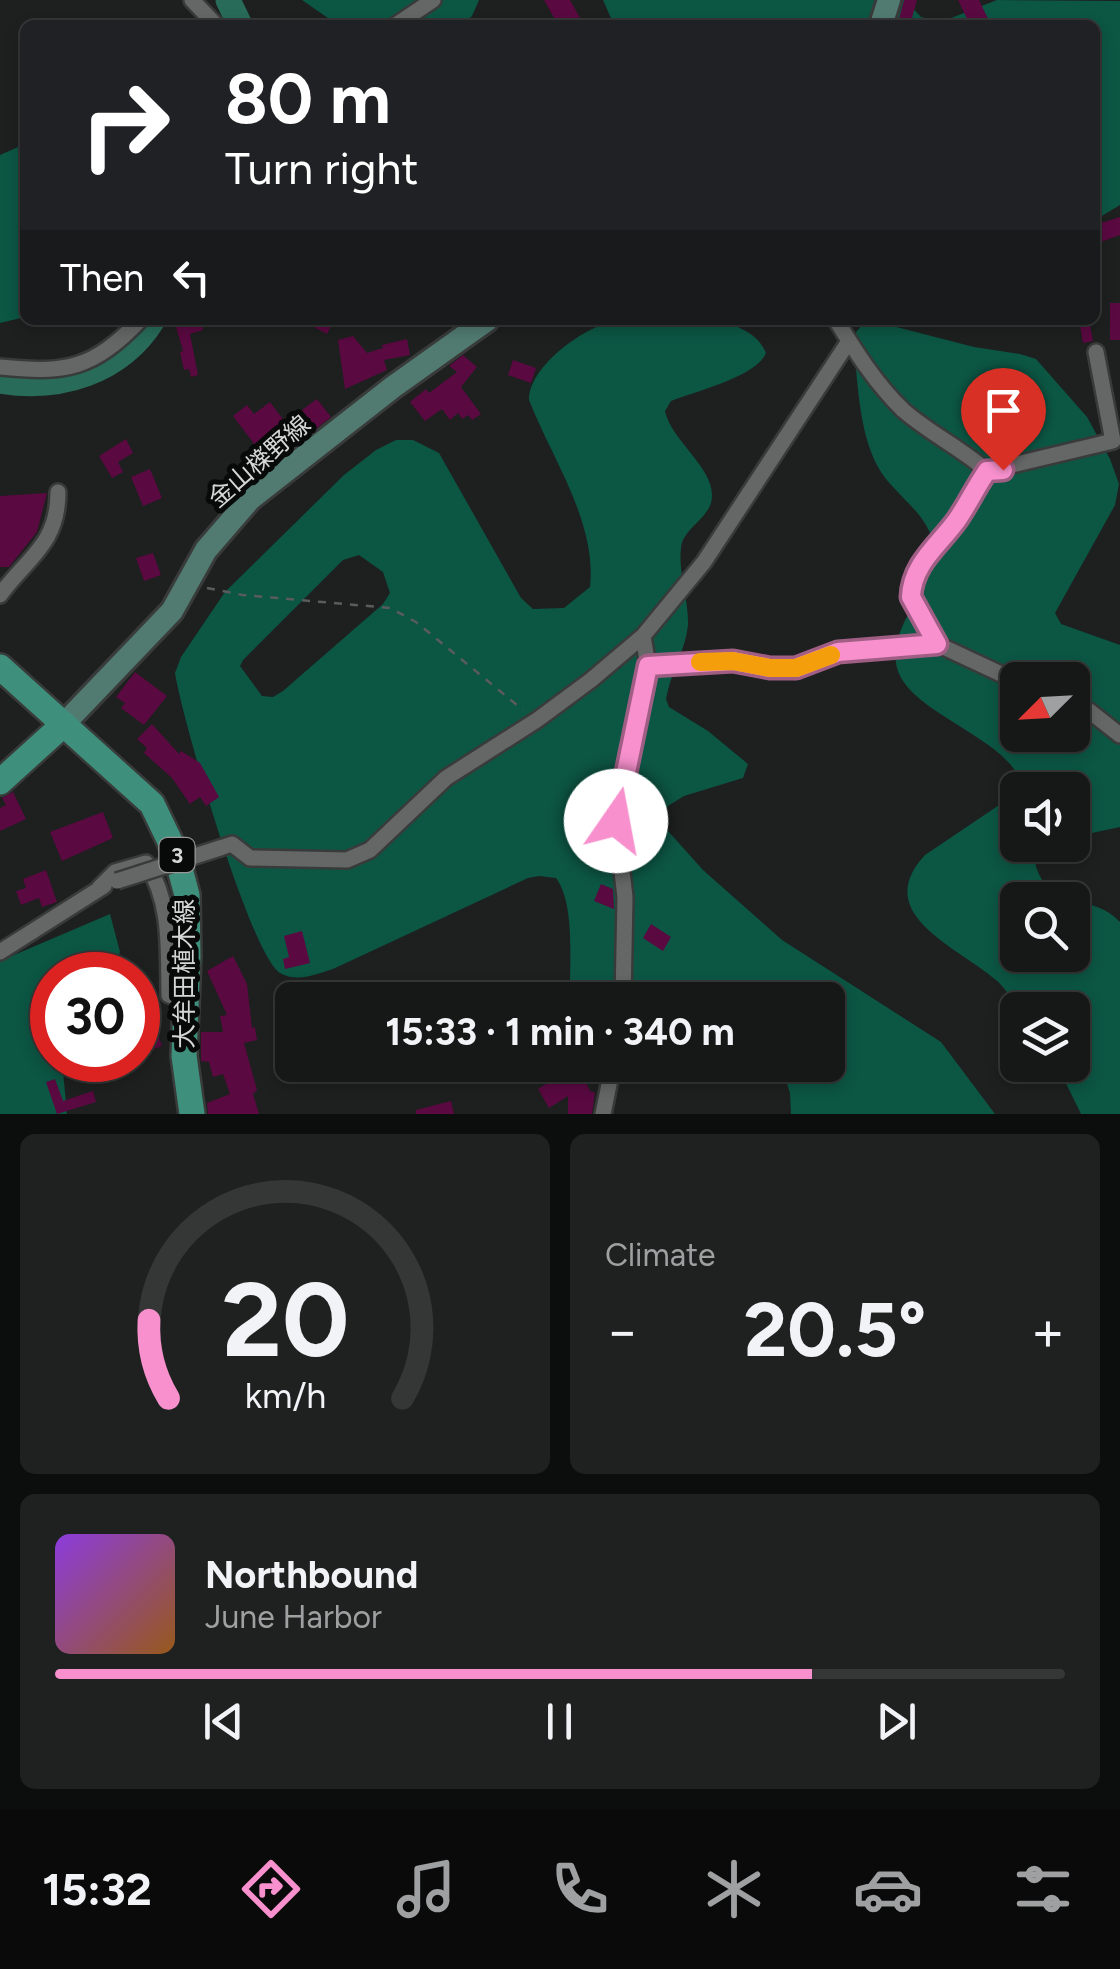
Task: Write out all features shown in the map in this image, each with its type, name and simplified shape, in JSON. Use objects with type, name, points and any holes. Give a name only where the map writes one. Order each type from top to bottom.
[{"type":"main road","name":"金山檪野線","points":[[64,724],[172,611],[206,550],[250,499],[480,325]]},
{"type":"main road","name":"大牟田植木線","points":[[0,667],[152,804],[176,854],[187,895],[184,1056],[192,1114]]},
{"type":"main road","points":[[1,779],[64,724]]},
{"type":"street","points":[[192,0],[211,20]]},
{"type":"street","points":[[403,20],[433,0]]},
{"type":"street","points":[[0,367],[66,369],[92,360],[134,325]]},
{"type":"street","points":[[839,325],[876,381],[904,411],[987,471]]},
{"type":"street","points":[[100,888],[232,844],[250,858],[347,860],[370,850],[446,778],[537,720],[643,636],[704,562],[849,341]]},
{"type":"street","points":[[937,644],[911,597],[911,588],[926,554],[953,526],[987,471],[1113,441],[1096,352]]},
{"type":"street","points":[[0,595],[50,538],[58,511],[58,492]]},
{"type":"street","points":[[623,982],[625,897],[616,821],[648,666],[643,636]]},
{"type":"street","points":[[648,666],[733,661],[796,668],[838,652],[937,644],[1000,674]]},
{"type":"street","points":[[1090,712],[1120,735]]},
{"type":"street","points":[[0,952],[100,888],[115,872],[146,863],[159,883],[167,917],[169,995],[186,1000]]},
{"type":"street","points":[[603,1114],[610,1082]]},
{"type":"path","points":[[181,592],[206,588],[390,608],[416,622],[537,720]]},
{"type":"green space","points":[[302,0],[479,0],[468,20],[331,20]]},
{"type":"green space","points":[[603,0],[905,0],[921,17],[933,20],[612,20]]},
{"type":"green space","points":[[997,0],[1120,1],[1120,205],[1100,217],[1100,20],[946,20]]},
{"type":"green space","points":[[20,146],[20,318],[0,323],[0,155]]},
{"type":"green space","points":[[602,325],[733,325],[757,339],[766,353],[750,369],[671,401],[665,411],[706,475],[712,496],[711,504],[681,548],[688,625],[666,699],[669,707],[708,731],[748,764],[743,778],[684,796],[668,806],[664,816],[668,831],[703,870],[782,940],[941,1042],[995,1114],[791,1114],[786,1082],[845,1082],[845,982],[570,982],[569,920],[556,878],[528,878],[313,975],[286,976],[267,957],[235,882],[203,783],[175,673],[181,657],[225,592],[344,475],[396,440],[413,440],[439,453],[521,598],[533,609],[564,608],[590,587],[587,539],[571,491],[529,400],[538,374],[575,339]],"holes":[[[359,555],[383,572],[390,593],[383,604],[273,697],[262,696],[240,666],[343,560]]]},
{"type":"green space","points":[[864,325],[889,325],[1036,359],[1087,417],[1110,459],[1119,484],[1115,505],[1055,613],[1061,624],[1120,645],[1120,827],[1090,833],[1090,772],[1015,772],[986,743],[924,702],[898,671],[898,639],[928,577],[934,548],[926,525],[885,477],[871,453],[860,404],[853,339]]},
{"type":"green space","points":[[1000,804],[1000,862],[1035,862],[1043,882],[1000,882],[1000,972],[1090,972],[1090,905],[1120,922],[1120,1114],[1081,1114],[1065,1082],[1090,1082],[1090,992],[1007,992],[942,942],[913,912],[908,895],[911,876],[925,855]]},
{"type":"green space","points":[[110,914],[120,952],[30,952],[30,1082],[64,1082],[67,1114],[0,1114],[0,961]]},
{"type":"building","points":[[544,0],[570,0],[581,20],[555,20]]},
{"type":"building","points":[[904,0],[917,0],[911,20],[899,20]]},
{"type":"building","points":[[958,0],[979,0],[989,20],[968,20]]},
{"type":"building","points":[[1120,217],[1120,235],[1100,242],[1100,223]]},
{"type":"building","points":[[1110,303],[1120,303],[1120,340],[1110,340]]},
{"type":"building","points":[[175,325],[202,325],[203,330],[190,334],[198,375],[191,377],[189,369],[184,370],[180,352],[183,351]]},
{"type":"building","points":[[310,325],[332,325],[327,334]]},
{"type":"building","points":[[1080,325],[1090,325],[1093,341],[1083,343]]},
{"type":"building","points":[[353,336],[367,353],[407,339],[410,355],[384,360],[387,370],[345,389],[338,340]]},
{"type":"building","points":[[463,355],[477,367],[461,387],[481,414],[472,420],[468,415],[462,419],[458,413],[450,420],[442,409],[425,421],[410,402],[457,372],[449,366]]},
{"type":"building","points":[[513,360],[536,368],[531,383],[508,375]]},
{"type":"building","points":[[317,399],[331,417],[294,446],[287,437],[309,420],[302,410]]},
{"type":"building","points":[[270,402],[285,422],[255,445],[233,416],[247,405],[254,414]]},
{"type":"building","points":[[126,439],[133,453],[118,462],[123,472],[112,478],[99,456]]},
{"type":"building","points":[[150,469],[162,498],[143,506],[131,477]]},
{"type":"building","points":[[47,493],[37,532],[9,567],[0,567],[0,496]]},
{"type":"building","points":[[153,553],[161,575],[144,581],[136,558]]},
{"type":"building","points":[[135,672],[167,696],[144,725],[121,708],[125,703],[116,697]]},
{"type":"building","points":[[152,724],[179,754],[181,751],[200,763],[219,797],[206,806],[200,797],[190,804],[172,778],[144,753],[147,748],[137,739]]},
{"type":"building","points":[[13,792],[26,819],[0,831],[0,808],[6,805],[2,798]]},
{"type":"building","points":[[103,812],[113,838],[62,861],[50,832]]},
{"type":"building","points":[[46,870],[57,902],[42,907],[39,898],[21,905],[16,891],[26,888],[23,879]]},
{"type":"building","points":[[601,884],[613,889],[614,909],[594,901]]},
{"type":"building","points":[[651,924],[671,937],[663,951],[643,938]]},
{"type":"building","points":[[302,931],[310,963],[285,969],[283,959],[289,957],[284,936]]},
{"type":"building","points":[[233,956],[247,984],[252,1028],[255,1027],[257,1040],[244,1043],[257,1090],[253,1094],[259,1114],[208,1114],[207,1103],[230,1094],[223,1074],[213,1077],[209,1062],[201,1061],[201,1032],[223,1032],[220,1016],[227,1015],[207,971]]},
{"type":"building","points":[[46,1082],[56,1082],[63,1101],[93,1091],[96,1102],[57,1114]]},
{"type":"building","points":[[549,1082],[585,1082],[595,1092],[592,1114],[568,1114],[568,1096],[549,1108],[538,1089]]},
{"type":"building","points":[[451,1101],[454,1114],[416,1114],[416,1110]]},
{"type":"waterway","points":[[228,0],[238,20]]},
{"type":"waterway","points":[[0,381],[44,383],[86,374],[123,353],[149,325]]},
{"type":"slow traffic","points":[[700,662],[733,661],[796,668],[831,655]]},
{"type":"route","points":[[616,821],[648,666],[733,661],[796,668],[838,652],[937,644],[924,625],[911,588],[926,554],[953,526],[987,471],[1003,470]]}]
